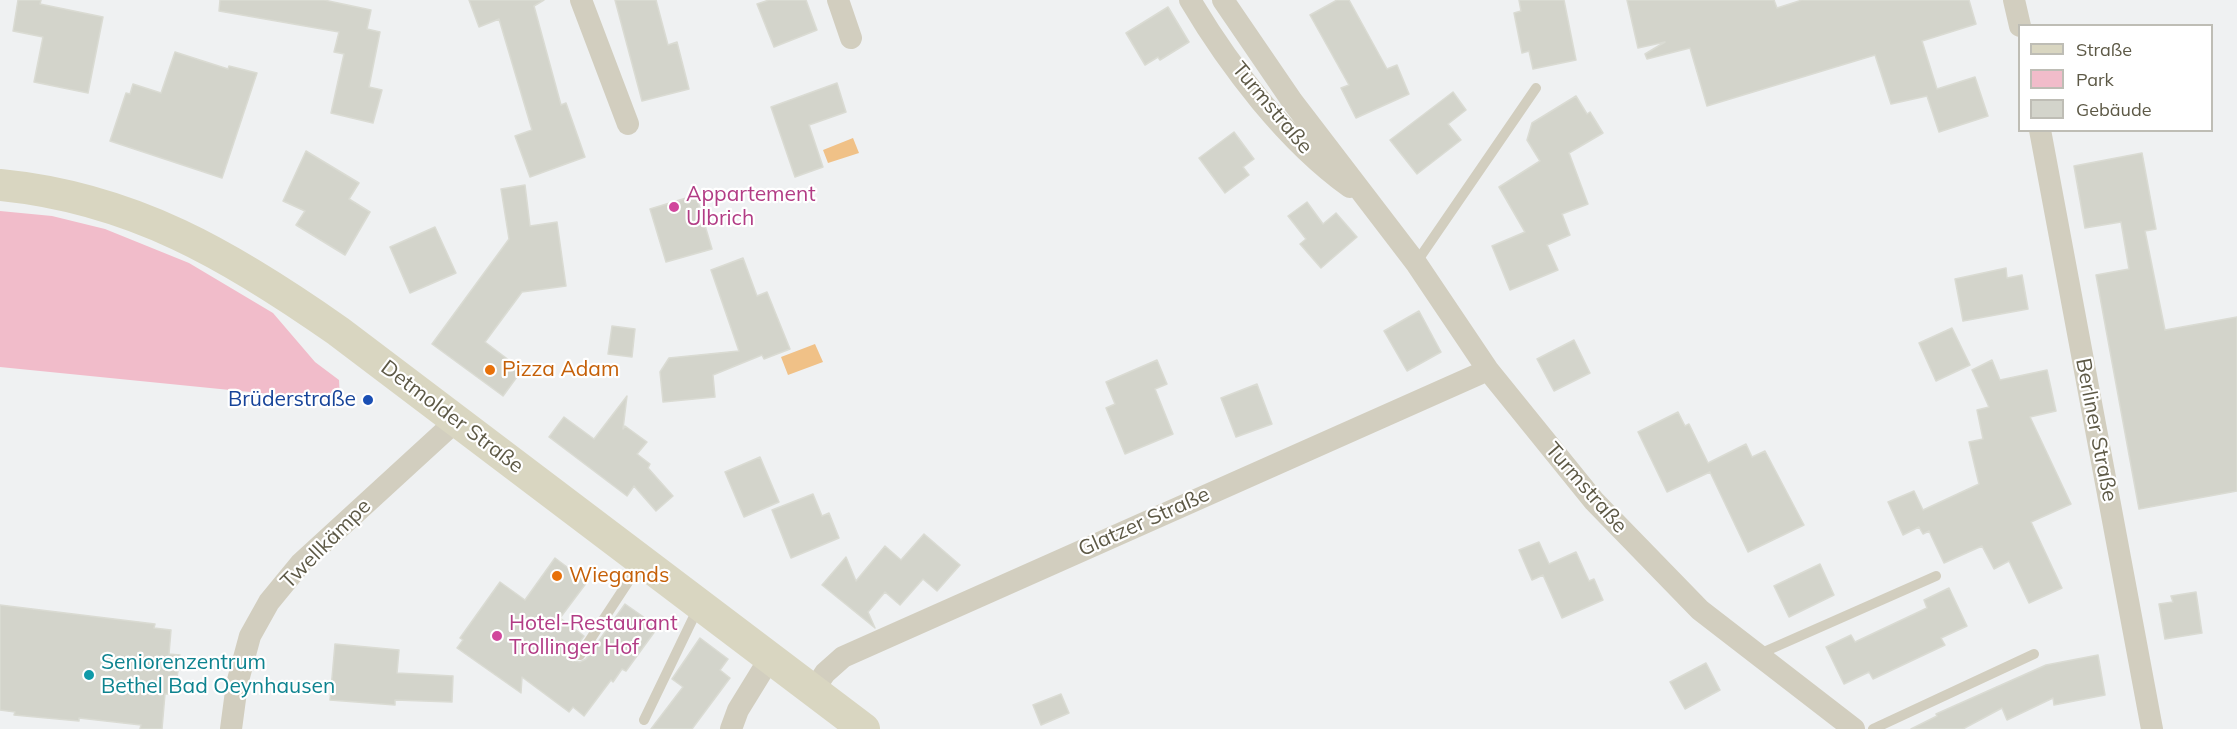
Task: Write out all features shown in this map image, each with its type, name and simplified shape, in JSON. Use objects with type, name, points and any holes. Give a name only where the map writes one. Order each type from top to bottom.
[{"type":"main road","name":"Detmolder Straße","points":[[0,185],[39,189],[86,199],[171,229],[214,250],[291,298],[864,729]]},
{"type":"street","points":[[581,0],[628,124]]},
{"type":"street","points":[[838,0],[851,38]]},
{"type":"street","name":"Turmstraße","points":[[1190,0],[1206,28],[1260,99],[1323,168],[1369,201]]},
{"type":"street","name":"Turmstraße","points":[[1223,0],[1292,101],[1416,263],[1488,370],[1594,501],[1700,610],[1854,729]]},
{"type":"street","points":[[2014,0],[2020,24]]},
{"type":"street","name":"Berliner Straße","points":[[2040,132],[2152,729]]},
{"type":"street","name":"Glatzer Straße","points":[[813,691],[825,673],[843,657],[1488,370]]},
{"type":"street","name":"Twellkämpe","points":[[231,729],[237,684],[250,636],[269,602],[301,563],[456,421]]},
{"type":"street","points":[[731,729],[738,710],[770,658]]},
{"type":"lane","points":[[1416,263],[1536,88]]},
{"type":"lane","points":[[580,655],[641,561]]},
{"type":"lane","points":[[1756,655],[1936,576]]},
{"type":"lane","points":[[644,720],[689,622],[700,605]]},
{"type":"lane","points":[[1873,729],[2034,654]]},
{"type":"green space","points":[[0,211],[52,216],[105,229],[189,263],[273,313],[315,362],[339,380],[340,401],[0,367]]},
{"type":"shaded area","points":[[853,138],[859,153],[828,163],[823,150]]},
{"type":"shaded area","points":[[815,344],[823,362],[788,375],[781,357]]},
{"type":"building","points":[[18,0],[41,0],[40,4],[103,17],[88,93],[34,82],[43,37],[13,31]]},
{"type":"building","points":[[220,0],[324,0],[371,10],[367,29],[380,32],[369,87],[382,90],[373,123],[331,113],[344,54],[334,52],[339,32],[219,11]]},
{"type":"building","points":[[469,0],[544,0],[534,6],[561,105],[566,103],[585,157],[530,177],[515,136],[532,130],[499,19],[479,27]]},
{"type":"building","points":[[615,0],[656,0],[668,45],[677,42],[689,89],[642,101]]},
{"type":"building","points":[[769,0],[806,0],[817,30],[774,47],[757,4]]},
{"type":"building","points":[[1337,0],[1349,0],[1387,69],[1397,65],[1409,94],[1356,118],[1341,88],[1349,85],[1310,15]]},
{"type":"building","points":[[1519,0],[1564,0],[1576,60],[1533,69],[1529,51],[1522,53],[1514,13],[1521,11]]},
{"type":"building","points":[[1627,0],[1774,0],[1777,8],[1802,0],[1969,0],[1976,24],[1922,41],[1937,89],[1975,77],[1988,116],[1939,132],[1927,96],[1891,104],[1875,55],[1707,106],[1690,48],[1647,59],[1645,54],[1665,42],[1638,48]]},
{"type":"building","points":[[1168,7],[1189,42],[1160,60],[1158,57],[1145,65],[1126,33]]},
{"type":"building","points":[[175,52],[228,69],[229,66],[257,73],[222,178],[110,141],[126,93],[130,94],[133,84],[161,93]]},
{"type":"building","points":[[837,83],[846,112],[809,125],[823,167],[795,177],[771,107]]},
{"type":"building","points":[[1453,92],[1466,110],[1448,124],[1461,140],[1417,174],[1390,140]]},
{"type":"building","points":[[1576,96],[1587,114],[1590,112],[1603,133],[1569,153],[1588,204],[1562,214],[1570,235],[1547,245],[1558,270],[1510,290],[1492,246],[1525,232],[1499,187],[1540,161],[1527,140],[1532,123]]},
{"type":"building","points":[[1234,132],[1254,159],[1243,167],[1249,175],[1225,193],[1199,158]]},
{"type":"building","points":[[306,151],[359,183],[349,199],[370,212],[345,255],[296,225],[305,211],[283,201]]},
{"type":"building","points":[[2142,153],[2156,229],[2145,231],[2165,330],[2237,317],[2237,491],[2139,509],[2096,275],[2129,269],[2121,222],[2085,228],[2074,166]]},
{"type":"building","points":[[525,185],[530,226],[557,222],[566,286],[522,292],[485,342],[522,370],[503,396],[432,344],[509,239],[501,189]]},
{"type":"building","points":[[696,195],[712,249],[666,262],[650,209]]},
{"type":"building","points":[[1307,202],[1323,224],[1336,213],[1357,237],[1321,268],[1300,244],[1306,239],[1288,216]]},
{"type":"building","points":[[435,227],[456,273],[410,293],[390,247]]},
{"type":"building","points":[[743,258],[757,296],[767,292],[790,349],[764,359],[762,355],[713,375],[715,397],[663,402],[660,372],[669,358],[739,351],[711,270]]},
{"type":"building","points":[[2006,268],[2007,278],[2022,275],[2028,309],[1963,321],[1955,279]]},
{"type":"building","points":[[1419,311],[1441,352],[1407,371],[1384,331]]},
{"type":"building","points":[[612,326],[635,329],[632,357],[608,354]]},
{"type":"building","points":[[1952,328],[1970,365],[1936,381],[1919,343]]},
{"type":"building","points":[[1574,340],[1590,373],[1554,391],[1537,359]]},
{"type":"building","points":[[1157,360],[1167,384],[1155,389],[1173,434],[1125,454],[1106,408],[1115,404],[1106,382]]},
{"type":"building","points":[[1992,360],[2000,380],[2047,370],[2056,411],[2030,417],[2071,504],[2031,522],[2062,588],[2029,603],[2009,561],[1994,569],[1982,546],[1944,563],[1929,531],[1923,534],[1919,527],[1903,535],[1888,502],[1914,491],[1923,510],[1979,484],[1969,442],[1983,439],[1977,410],[1989,407],[1972,370]]},
{"type":"building","points":[[1257,384],[1272,424],[1236,437],[1221,398]]},
{"type":"building","points":[[627,396],[623,429],[625,426],[647,442],[637,454],[650,464],[648,468],[673,496],[656,511],[634,486],[627,496],[549,437],[564,417],[594,439]]},
{"type":"building","points":[[1678,412],[1685,426],[1689,424],[1708,463],[1746,444],[1752,457],[1765,451],[1804,525],[1748,552],[1710,472],[1667,492],[1638,432]]},
{"type":"building","points":[[760,457],[779,502],[744,517],[725,472]]},
{"type":"building","points":[[813,494],[822,516],[829,513],[839,538],[791,558],[772,510]]},
{"type":"building","points":[[924,534],[960,565],[937,591],[923,579],[900,605],[885,592],[868,612],[875,628],[822,585],[846,557],[856,581],[885,546],[901,560]]},
{"type":"building","points":[[1539,542],[1549,564],[1576,552],[1589,581],[1594,579],[1603,600],[1562,618],[1543,575],[1532,580],[1519,550]]},
{"type":"building","points":[[555,558],[587,582],[560,618],[584,636],[573,651],[575,661],[580,662],[586,659],[625,604],[658,627],[626,671],[622,669],[613,682],[611,680],[584,716],[573,707],[569,712],[522,677],[521,693],[457,648],[463,640],[460,638],[500,582],[525,600]]},
{"type":"building","points":[[1820,564],[1834,595],[1789,617],[1774,586]]},
{"type":"building","points":[[1949,588],[1967,626],[1941,638],[1945,645],[1873,679],[1869,672],[1844,684],[1826,647],[1851,635],[1855,642],[1927,608],[1924,600]]},
{"type":"building","points":[[2196,592],[2202,633],[2165,639],[2159,604],[2173,602],[2171,596]]},
{"type":"building","name":"Seniorenzentrum Bethel Bad Oeynhausen","points":[[0,605],[155,624],[154,628],[171,630],[169,654],[180,655],[175,694],[165,694],[162,729],[140,729],[141,725],[79,718],[79,721],[14,715],[15,712],[0,710]]},
{"type":"building","points":[[700,638],[728,659],[720,670],[730,678],[692,729],[651,729],[683,687],[672,679]]},
{"type":"building","points":[[335,644],[399,650],[397,673],[453,676],[452,702],[395,700],[395,705],[330,700]]},
{"type":"building","points":[[2098,655],[2105,695],[2054,705],[2053,698],[2007,720],[2002,708],[1963,729],[1911,729],[1937,716],[1936,714],[2046,665]]},
{"type":"building","points":[[1706,663],[1720,690],[1685,709],[1670,682]]},
{"type":"building","points":[[1061,694],[1069,713],[1041,725],[1033,705]]},
{"type":"place","name":"Appartement Ulbrich","points":[[674,207]]},
{"type":"place","name":"Pizza Adam","points":[[490,370]]},
{"type":"place","name":"Brüderstraße","points":[[368,400]]},
{"type":"place","name":"Wiegands","points":[[557,576]]},
{"type":"place","name":"Hotel-Restaurant Trollinger Hof","points":[[497,636]]},
{"type":"place","name":"Seniorenzentrum Bethel Bad Oeynhausen","points":[[89,675]]}]
